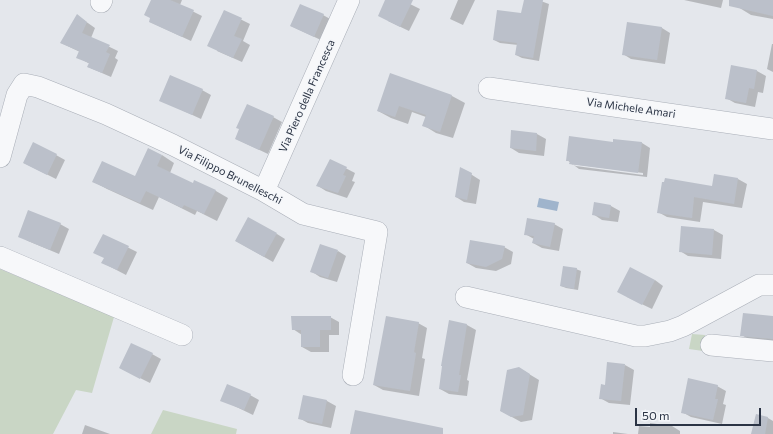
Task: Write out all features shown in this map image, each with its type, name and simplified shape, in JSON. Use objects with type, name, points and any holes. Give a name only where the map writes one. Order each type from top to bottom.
[{"type":"street","name":"Via Piero della Francesca","points":[[264,191],[349,0]]},
{"type":"street","name":"Via Filippo Brunelleschi","points":[[0,157],[17,95],[24,84],[38,87],[106,114],[264,191],[303,214],[376,232],[353,375]]},
{"type":"street","name":"Via Michele Amari","points":[[489,88],[773,129]]},
{"type":"street","points":[[0,257],[182,335]]},
{"type":"street","points":[[466,297],[636,336],[645,336],[670,331],[683,326],[759,285],[773,285]]},
{"type":"street","points":[[711,345],[773,351]]},
{"type":"green space","points":[[0,269],[114,317],[92,393],[76,390],[53,434],[0,434]]},
{"type":"green space","points":[[692,334],[705,335],[703,351],[689,349]]},
{"type":"green space","points":[[163,410],[237,429],[236,434],[151,434]]},
{"type":"water","points":[[539,198],[559,202],[557,211],[537,207]]},
{"type":"building","points":[[151,0],[170,0],[194,10],[182,37],[149,22],[150,18],[144,15]]},
{"type":"building","points":[[385,0],[413,0],[400,27],[378,16]]},
{"type":"building","points":[[524,0],[543,0],[533,58],[515,55],[517,43],[493,40],[497,10],[521,13]]},
{"type":"building","points":[[729,0],[773,0],[773,16],[729,6]]},
{"type":"building","points":[[300,4],[324,14],[314,37],[290,26]]},
{"type":"building","points":[[224,10],[242,18],[234,36],[242,39],[233,58],[207,46]]},
{"type":"building","points":[[77,14],[87,22],[82,33],[110,45],[106,52],[110,54],[102,73],[87,67],[89,63],[76,58],[79,51],[60,43]]},
{"type":"building","points":[[627,22],[662,27],[657,60],[622,55]]},
{"type":"building","points":[[731,65],[757,70],[754,89],[749,88],[746,103],[725,99]]},
{"type":"building","points":[[390,73],[452,95],[440,132],[422,126],[426,115],[399,106],[395,117],[377,111]]},
{"type":"building","points":[[170,75],[203,89],[192,115],[159,101]]},
{"type":"building","points":[[247,104],[274,116],[259,150],[235,139],[239,129],[236,128]]},
{"type":"building","points":[[511,130],[537,133],[536,151],[510,148]]},
{"type":"building","points":[[569,136],[613,142],[613,139],[642,142],[638,173],[569,164],[570,161],[566,161]]},
{"type":"building","points":[[33,142],[57,154],[47,175],[23,163]]},
{"type":"building","points":[[148,148],[162,155],[157,166],[193,183],[194,180],[216,190],[204,214],[184,205],[182,208],[146,191],[140,203],[92,182],[102,161],[135,176]]},
{"type":"building","points":[[330,159],[347,167],[343,175],[346,176],[338,193],[316,186]]},
{"type":"building","points":[[460,167],[472,173],[467,200],[455,197]]},
{"type":"building","points":[[714,174],[738,178],[734,204],[694,197],[692,218],[657,213],[662,182],[664,182],[665,178],[712,186]]},
{"type":"building","points":[[594,202],[611,205],[609,218],[592,215]]},
{"type":"building","points":[[28,210],[61,223],[50,250],[18,237]]},
{"type":"building","points":[[248,217],[277,233],[264,257],[235,241]]},
{"type":"building","points":[[527,218],[555,223],[550,247],[532,243],[534,236],[524,235]]},
{"type":"building","points":[[681,226],[714,229],[712,255],[679,252]]},
{"type":"building","points":[[103,234],[129,246],[117,270],[101,263],[104,258],[93,253]]},
{"type":"building","points":[[470,240],[505,246],[502,259],[486,267],[466,263]]},
{"type":"building","points":[[320,244],[338,250],[328,278],[310,272]]},
{"type":"building","points":[[563,266],[577,268],[574,289],[560,286]]},
{"type":"building","points":[[630,267],[655,280],[642,305],[617,292]]},
{"type":"building","points":[[743,313],[773,316],[773,339],[740,336]]},
{"type":"building","points":[[291,316],[331,316],[331,330],[320,330],[320,347],[301,347],[301,330],[292,330]]},
{"type":"building","points":[[386,316],[419,322],[410,391],[373,385]]},
{"type":"building","points":[[449,320],[467,324],[459,375],[461,375],[458,392],[439,389],[441,366]]},
{"type":"building","points":[[131,343],[153,353],[140,379],[119,368]]},
{"type":"building","points":[[607,362],[625,364],[621,401],[599,399],[601,384],[605,385]]},
{"type":"building","points":[[519,367],[530,374],[523,415],[511,417],[500,411],[507,370]]},
{"type":"building","points":[[688,378],[718,385],[715,399],[718,399],[713,420],[681,413]]},
{"type":"building","points":[[227,384],[251,394],[244,410],[220,401]]},
{"type":"building","points":[[303,395],[327,400],[322,424],[298,419]]},
{"type":"building","points":[[355,410],[443,428],[443,434],[350,434]]},
{"type":"building","points":[[756,414],[768,417],[765,434],[751,434]]}]
